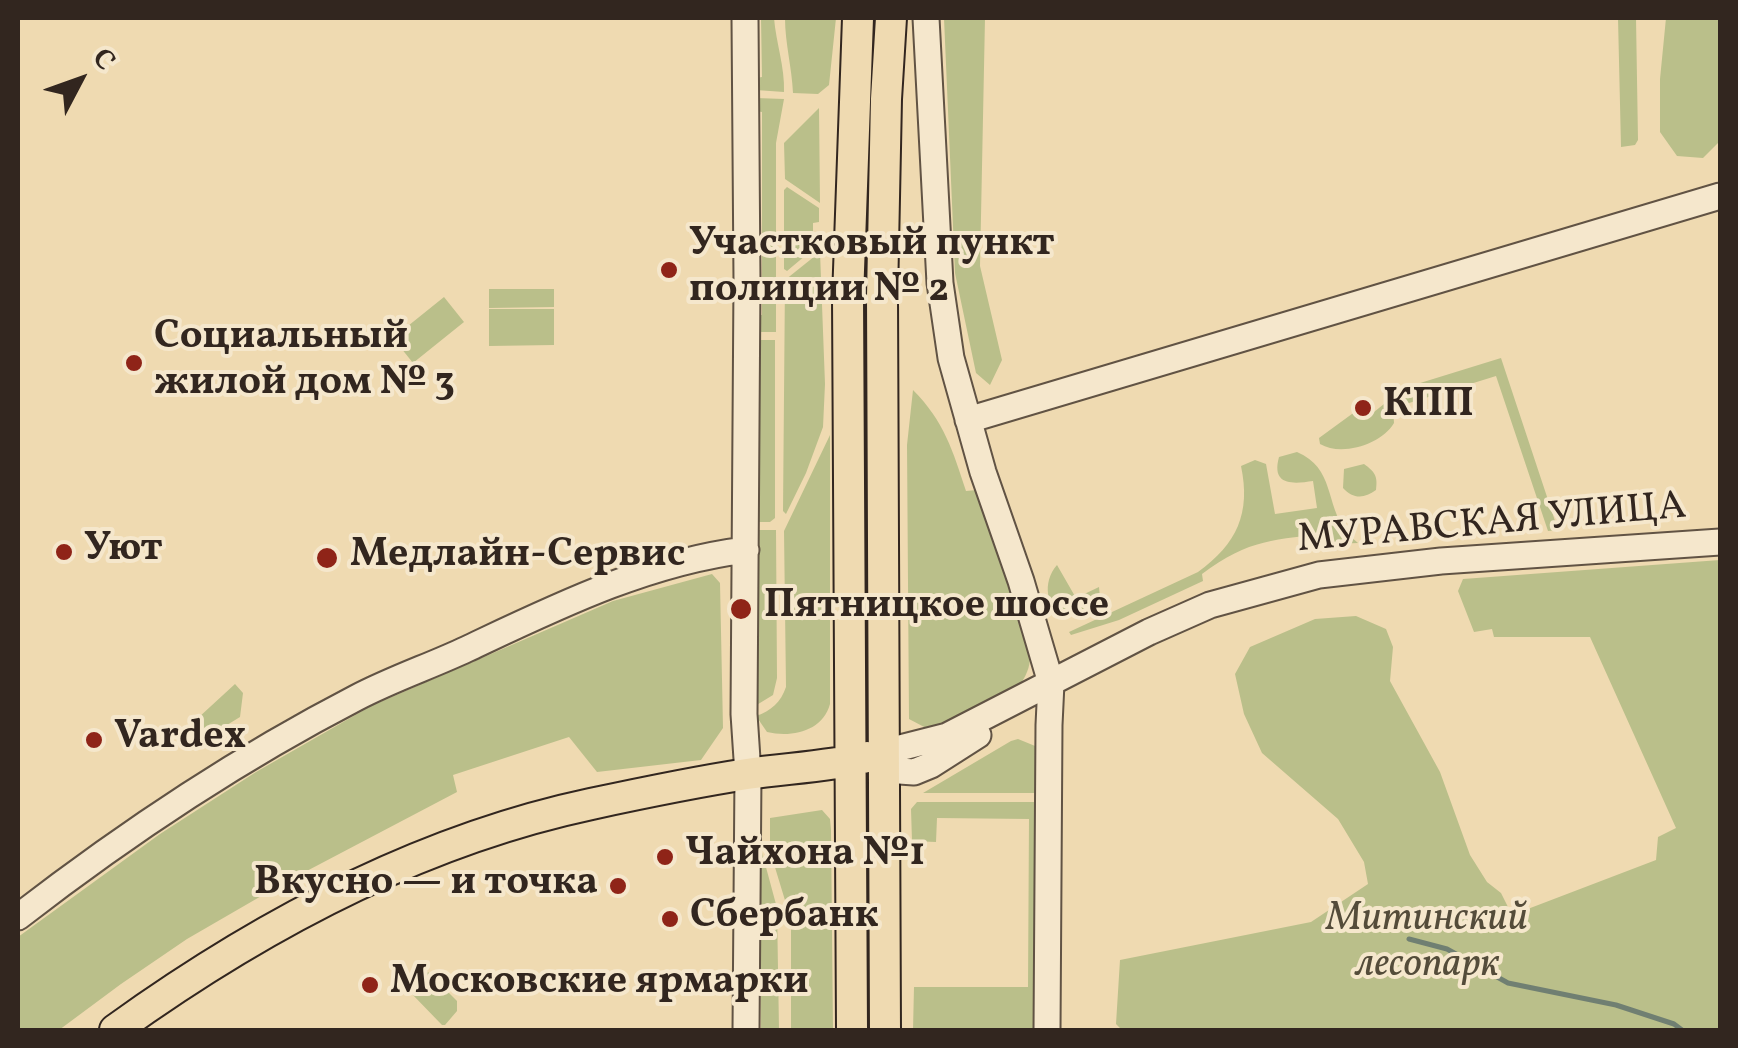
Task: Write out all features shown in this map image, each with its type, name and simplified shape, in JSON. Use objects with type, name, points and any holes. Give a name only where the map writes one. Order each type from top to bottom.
[{"type":"main road","points":[[852,1030],[848,318],[858,18]]},
{"type":"main road","points":[[885,1030],[882,296],[886,100],[892,18]]},
{"type":"main road","points":[[115,1030],[228,955],[297,916],[398,864],[459,840],[590,804],[748,774],[851,760],[884,761]]},
{"type":"street","points":[[745,18],[746,1030]]},
{"type":"street","points":[[926,18],[940,282],[950,358],[1052,683],[1048,724],[1048,1030]]},
{"type":"street","points":[[968,420],[1720,196]]},
{"type":"street","name":"МУРАВСКАЯ УЛИЦА","points":[[884,761],[947,736],[1149,632],[1210,605],[1319,575],[1441,561],[1720,542]]},
{"type":"street","points":[[18,918],[185,798],[360,696],[583,595],[644,574],[746,550]]},
{"type":"green space","points":[[761,18],[774,18],[784,92],[756,90],[756,78],[762,77]]},
{"type":"green space","points":[[785,18],[836,18],[829,85],[818,94],[793,93]]},
{"type":"green space","points":[[944,18],[985,18],[980,266],[1002,360],[990,385],[976,373],[955,273]]},
{"type":"green space","points":[[1618,18],[1636,18],[1638,140],[1635,145],[1621,147]]},
{"type":"green space","points":[[1666,18],[1720,18],[1720,141],[1703,158],[1677,156],[1660,132]]},
{"type":"green space","points":[[756,98],[784,99],[776,143],[776,332],[756,332],[756,315],[762,315],[762,112],[756,111]]},
{"type":"green space","points":[[819,108],[820,203],[785,179],[784,143]]},
{"type":"green space","points":[[787,187],[819,208],[819,222],[813,223],[818,245],[787,271],[784,190]]},
{"type":"green space","points":[[820,252],[823,427],[786,514],[785,280]]},
{"type":"green space","points":[[489,289],[554,289],[554,307],[489,308]]},
{"type":"green space","points":[[444,297],[464,322],[413,363],[393,338]]},
{"type":"green space","points":[[489,309],[554,309],[554,345],[489,346]]},
{"type":"green space","points":[[757,340],[775,340],[775,518],[770,522],[757,522]]},
{"type":"green space","points":[[1501,358],[1558,530],[1548,531],[1496,376],[1393,408],[1394,423],[1380,437],[1361,446],[1339,449],[1320,444],[1319,438],[1356,411],[1364,420],[1404,388]]},
{"type":"green space","points":[[913,390],[940,425],[966,491],[977,490],[1030,650],[1021,683],[944,725],[928,729],[909,719],[907,445]]},
{"type":"green space","points":[[830,435],[830,704],[821,721],[805,730],[767,732],[756,716],[775,705],[786,687],[784,531]]},
{"type":"green space","points":[[1297,452],[1318,467],[1339,521],[1358,543],[1334,544],[1332,533],[1249,547],[1202,574],[1203,581],[1119,620],[1071,635],[1069,632],[1198,572],[1223,550],[1242,513],[1241,466],[1255,460],[1266,464],[1275,514],[1317,508],[1313,481],[1286,481],[1278,473],[1279,457]]},
{"type":"green space","points":[[1364,464],[1375,475],[1376,490],[1355,496],[1343,488],[1344,469]]},
{"type":"green space","points":[[757,530],[776,530],[777,678],[773,695],[755,706]]},
{"type":"green space","name":"Митинский лесопарк","points":[[1720,560],[1720,1030],[1122,1030],[1116,1024],[1120,960],[1311,922],[1368,884],[1364,862],[1338,819],[1262,753],[1244,714],[1235,674],[1250,647],[1315,619],[1356,616],[1386,629],[1393,647],[1390,681],[1440,772],[1470,855],[1487,882],[1501,893],[1512,915],[1656,860],[1658,837],[1676,828],[1590,637],[1494,637],[1492,629],[1474,632],[1458,591],[1463,579]]},
{"type":"green space","points":[[1057,565],[1076,598],[1099,587],[1097,602],[1068,616],[1054,608],[1048,587]]},
{"type":"green space","points":[[712,574],[720,583],[723,728],[701,760],[597,772],[569,737],[453,775],[457,792],[187,939],[59,1030],[18,1030],[18,937],[160,834],[256,772],[371,706],[613,601]]},
{"type":"green space","points":[[235,684],[243,693],[240,717],[196,744],[186,729]]},
{"type":"green space","points":[[1018,739],[1040,748],[1040,793],[923,793],[1011,741]]},
{"type":"green space","points":[[917,802],[1039,802],[1036,1030],[913,1030],[914,987],[1028,987],[1029,819],[937,818],[936,842],[912,841],[911,809]]},
{"type":"green space","points":[[822,810],[830,819],[831,830],[833,1030],[791,1030],[791,920],[770,851],[770,818]]},
{"type":"green space","points":[[760,845],[777,908],[779,1030],[761,1030]]},
{"type":"green space","points":[[428,972],[457,1001],[457,1011],[445,1025],[410,992]]},
{"type":"waterway","points":[[1409,939],[1447,949],[1508,983],[1616,1005],[1682,1030]]},
{"type":"place","name":"Участковый пункт полиции № 2","points":[[669,270]]},
{"type":"place","name":"Социальный жилой дом № 3","points":[[134,363]]},
{"type":"place","name":"КПП","points":[[1363,408]]},
{"type":"place","name":"Уют","points":[[64,552]]},
{"type":"place","name":"Медлайн-Сервис","points":[[327,558]]},
{"type":"place","name":"Пятницкое шоссе","points":[[741,609]]},
{"type":"place","name":"Vardex","points":[[94,740]]},
{"type":"place","name":"Чайхона №1","points":[[665,857]]},
{"type":"place","name":"Вкусно — и точка","points":[[618,886]]},
{"type":"place","name":"Сбербанк","points":[[670,919]]},
{"type":"place","name":"Московские ярмарки","points":[[370,985]]}]
